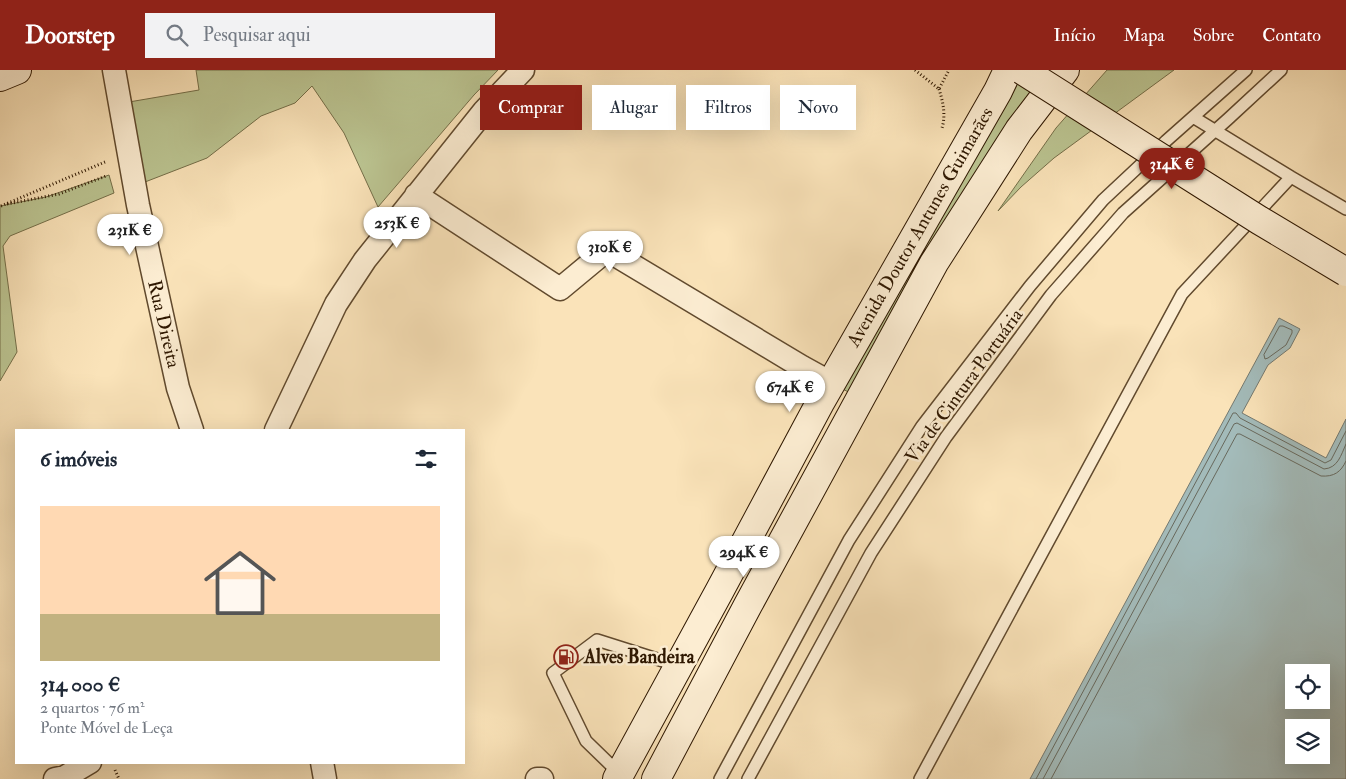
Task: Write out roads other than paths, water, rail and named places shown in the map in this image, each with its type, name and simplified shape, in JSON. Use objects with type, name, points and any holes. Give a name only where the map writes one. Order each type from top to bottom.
[{"type":"main road","points":[[0,77],[17,70]]},
{"type":"main road","name":"Avenida Doutor Antunes Guimarães","points":[[618,776],[831,383],[1008,70]]},
{"type":"main road","points":[[1022,70],[1259,220],[1346,272]]},
{"type":"main road","name":"Avenida Doutor Antunes Guimarães","points":[[656,779],[748,605],[934,263],[1020,130],[1065,70]]},
{"type":"main road","points":[[831,383],[860,398]]},
{"type":"main road","points":[[720,590],[748,605]]},
{"type":"street","name":"Rua Direita","points":[[114,70],[130,166],[178,388],[192,429]]},
{"type":"street","points":[[276,429],[336,304],[364,260],[484,111],[524,70]]},
{"type":"street","points":[[416,195],[560,289],[607,250],[831,383]]},
{"type":"street","points":[[55,779],[65,777],[87,764]]},
{"type":"street","points":[[322,764],[325,779]]},
{"type":"street","points":[[537,779],[542,779]]},
{"type":"lane","name":"Via de Cintura Portuária","points":[[720,779],[849,540],[922,426],[1030,286],[1103,200],[1246,70]]},
{"type":"lane","name":"Via de Cintura Portuária","points":[[748,779],[871,553],[946,437],[1051,295],[1122,213],[1281,70]]},
{"type":"lane","points":[[1193,117],[1291,178],[1346,209]]},
{"type":"lane","points":[[920,779],[1182,294],[1291,178]]},
{"type":"lane","points":[[618,776],[586,741],[554,674],[598,640],[678,666]]},
{"type":"water","points":[[1279,318],[1300,329],[1290,348],[1268,365],[1242,413],[1326,458],[1346,419],[1346,779],[1030,779]]},
{"type":"place","name":"Alves Bandeira","points":[[566,657]]}]
